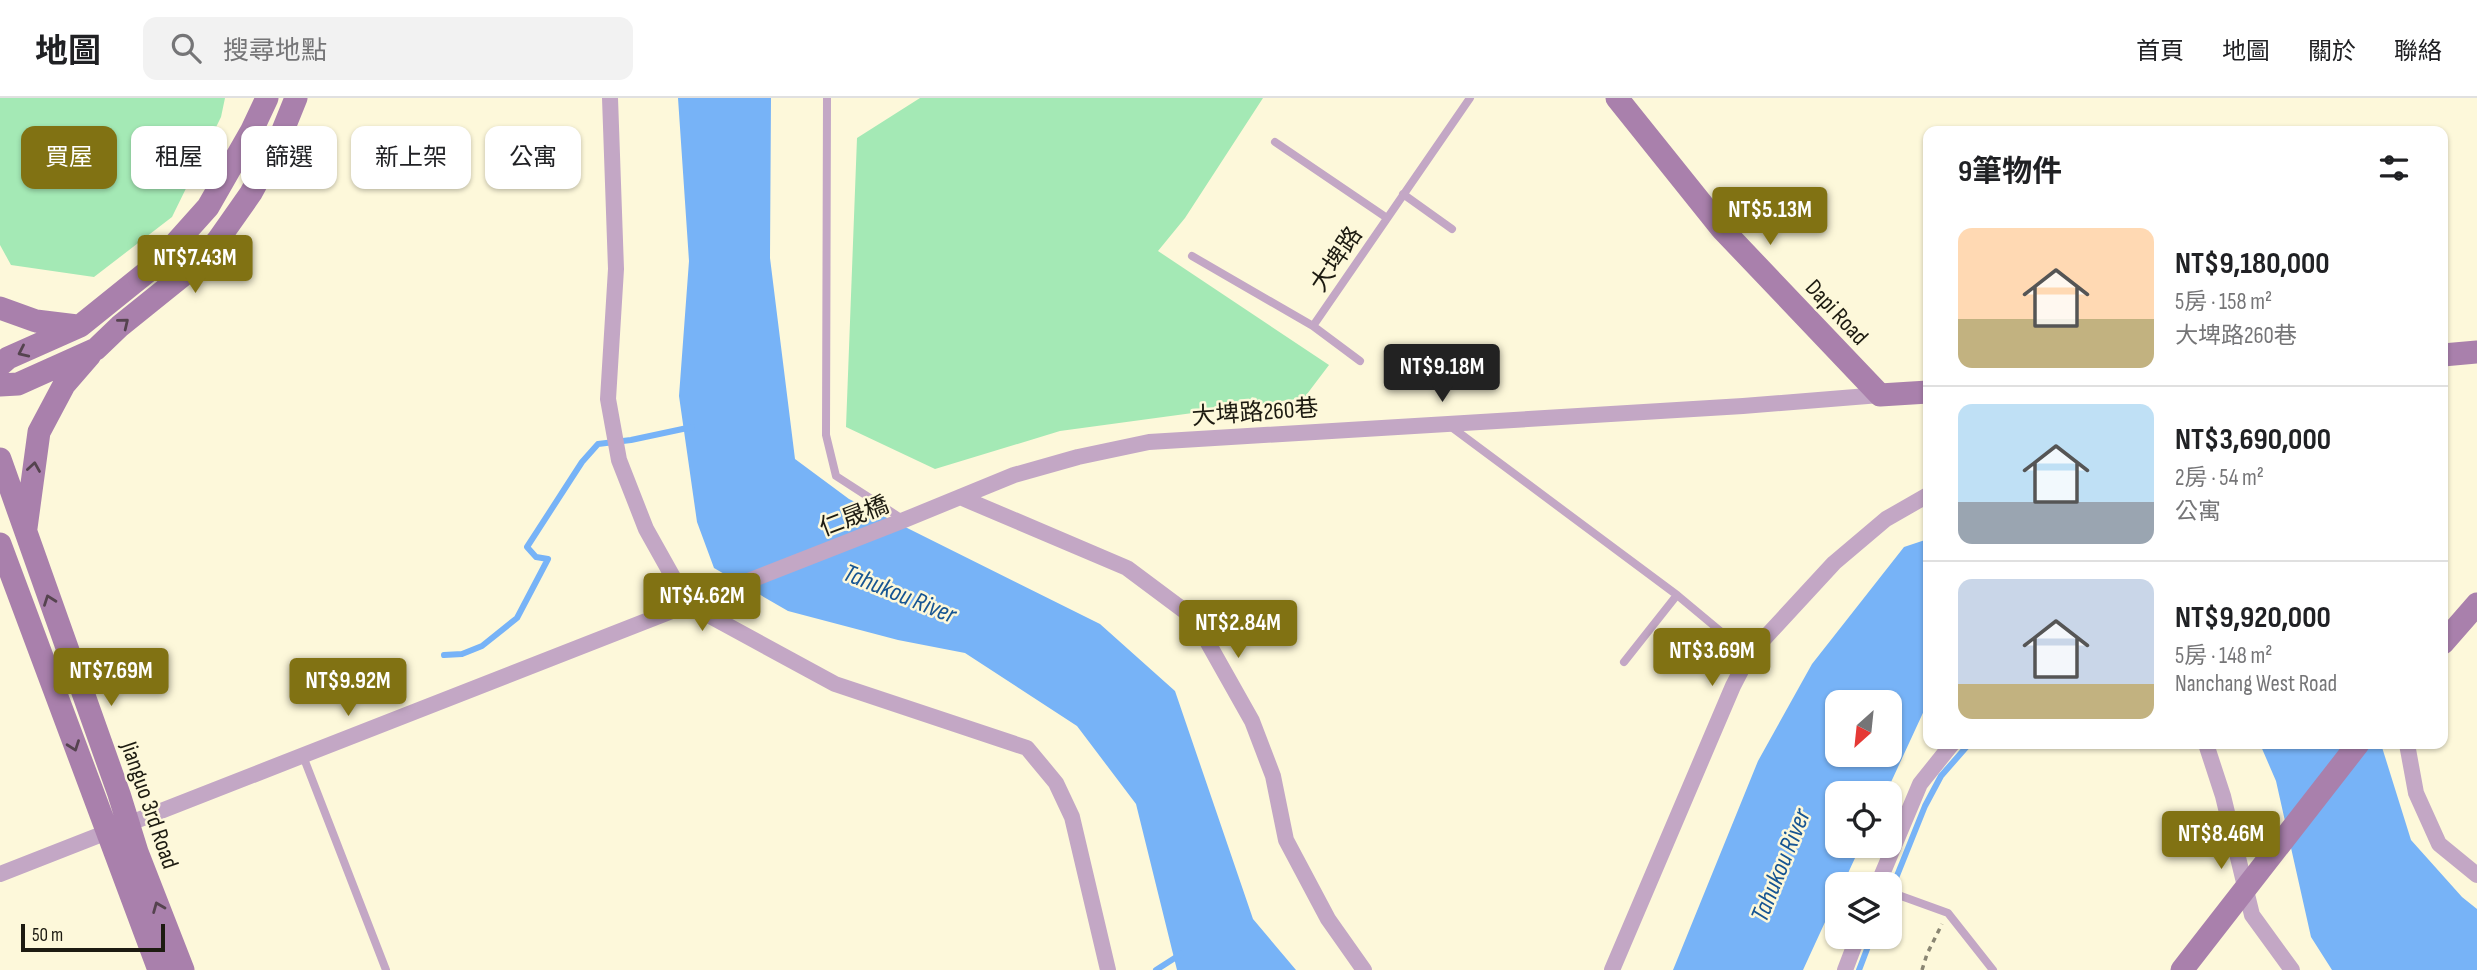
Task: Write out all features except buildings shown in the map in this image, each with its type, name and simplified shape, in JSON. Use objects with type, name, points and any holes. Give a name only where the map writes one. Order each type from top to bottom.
[{"type":"street","points":[[0,365],[80,326],[157,264],[208,207],[252,131],[267,98]]},
{"type":"street","points":[[25,535],[40,432],[64,385],[120,326],[197,264],[218,240],[265,168],[296,98]]},
{"type":"street","points":[[610,98],[616,269],[608,399],[619,460],[646,529],[688,604],[835,684],[1027,748],[1056,783],[1072,817],[1108,970]]},
{"type":"street","name":"Dapi Road","points":[[1618,98],[1722,229],[1880,395]]},
{"type":"street","points":[[0,308],[36,321],[80,326]]},
{"type":"street","points":[[0,385],[18,384],[96,349]]},
{"type":"street","points":[[2448,355],[2477,352]]},
{"type":"street","points":[[1880,395],[1923,392]]},
{"type":"street","name":"大埤路260巷","points":[[1014,475],[1078,457],[1149,442],[1743,406],[1880,395]]},
{"type":"street","name":"Jianguo 3rd Road","points":[[0,459],[137,852],[183,970]]},
{"type":"street","name":"仁晟橋","points":[[0,874],[1014,475]]},
{"type":"street","points":[[960,497],[1127,568],[1194,618],[1252,721],[1273,776],[1286,840],[1328,919],[1364,970]]},
{"type":"street","points":[[1612,970],[1733,686],[1749,655],[1834,564],[1886,519],[1923,498]]},
{"type":"street","name":"Jianguo 3rd Road","points":[[0,544],[159,970]]},
{"type":"street","points":[[2448,637],[2477,604]]},
{"type":"street","points":[[1883,872],[1920,784],[1948,749]]},
{"type":"street","points":[[2208,749],[2224,796],[2252,915],[2292,970]]},
{"type":"street","points":[[2182,970],[2354,749]]},
{"type":"street","points":[[2408,749],[2416,793],[2439,844],[2477,875]]},
{"type":"street","points":[[1845,970],[1853,949]]},
{"type":"lane","points":[[827,98],[826,435],[836,476],[904,520]]},
{"type":"lane","name":"大埤路","points":[[1192,256],[1313,326],[1470,98]]},
{"type":"lane","points":[[1275,142],[1387,218]]},
{"type":"lane","points":[[1403,194],[1452,229]]},
{"type":"lane","points":[[1313,326],[1360,361]]},
{"type":"lane","points":[[1445,422],[1678,595],[1749,655]]},
{"type":"lane","points":[[1624,662],[1678,595]]},
{"type":"lane","points":[[303,756],[386,970]]},
{"type":"lane","points":[[1902,896],[1948,913],[1993,970]]},
{"type":"path","points":[[1922,970],[1948,913]]},
{"type":"green space","points":[[0,98],[225,98],[217,126],[131,126],[131,189],[186,189],[172,217],[94,277],[11,265],[0,245]]},
{"type":"green space","points":[[920,98],[1263,98],[1185,218],[1158,251],[1329,365],[1304,398],[1060,431],[935,469],[846,427],[857,138]]},
{"type":"water","name":"Tahukou River","points":[[678,98],[771,98],[770,258],[795,459],[849,499],[1100,624],[1175,691],[1253,919],[1296,970],[1177,970],[1136,804],[1077,726],[965,653],[898,640],[788,611],[714,568],[697,522],[679,396],[689,261]]},
{"type":"water","name":"Tahukou River","points":[[1923,541],[1923,713],[1902,758],[1902,690],[1825,690],[1825,767],[1898,767],[1892,781],[1825,781],[1825,858],[1855,858],[1849,872],[1825,872],[1825,922],[1803,970],[1673,970],[1758,761],[1812,664],[1904,547]]},
{"type":"water","points":[[2262,749],[2383,749],[2411,840],[2462,897],[2477,909],[2477,970],[2332,970],[2311,937],[2276,781]]},
{"type":"waterway","points":[[444,655],[462,654],[482,646],[517,618],[548,559],[536,557],[527,547],[582,462],[598,444],[692,427]]},
{"type":"waterway","points":[[1898,872],[1925,806],[1941,776],[1965,749]]},
{"type":"waterway","points":[[1859,970],[1867,949]]},
{"type":"waterway","points":[[1156,970],[1181,954]]}]
